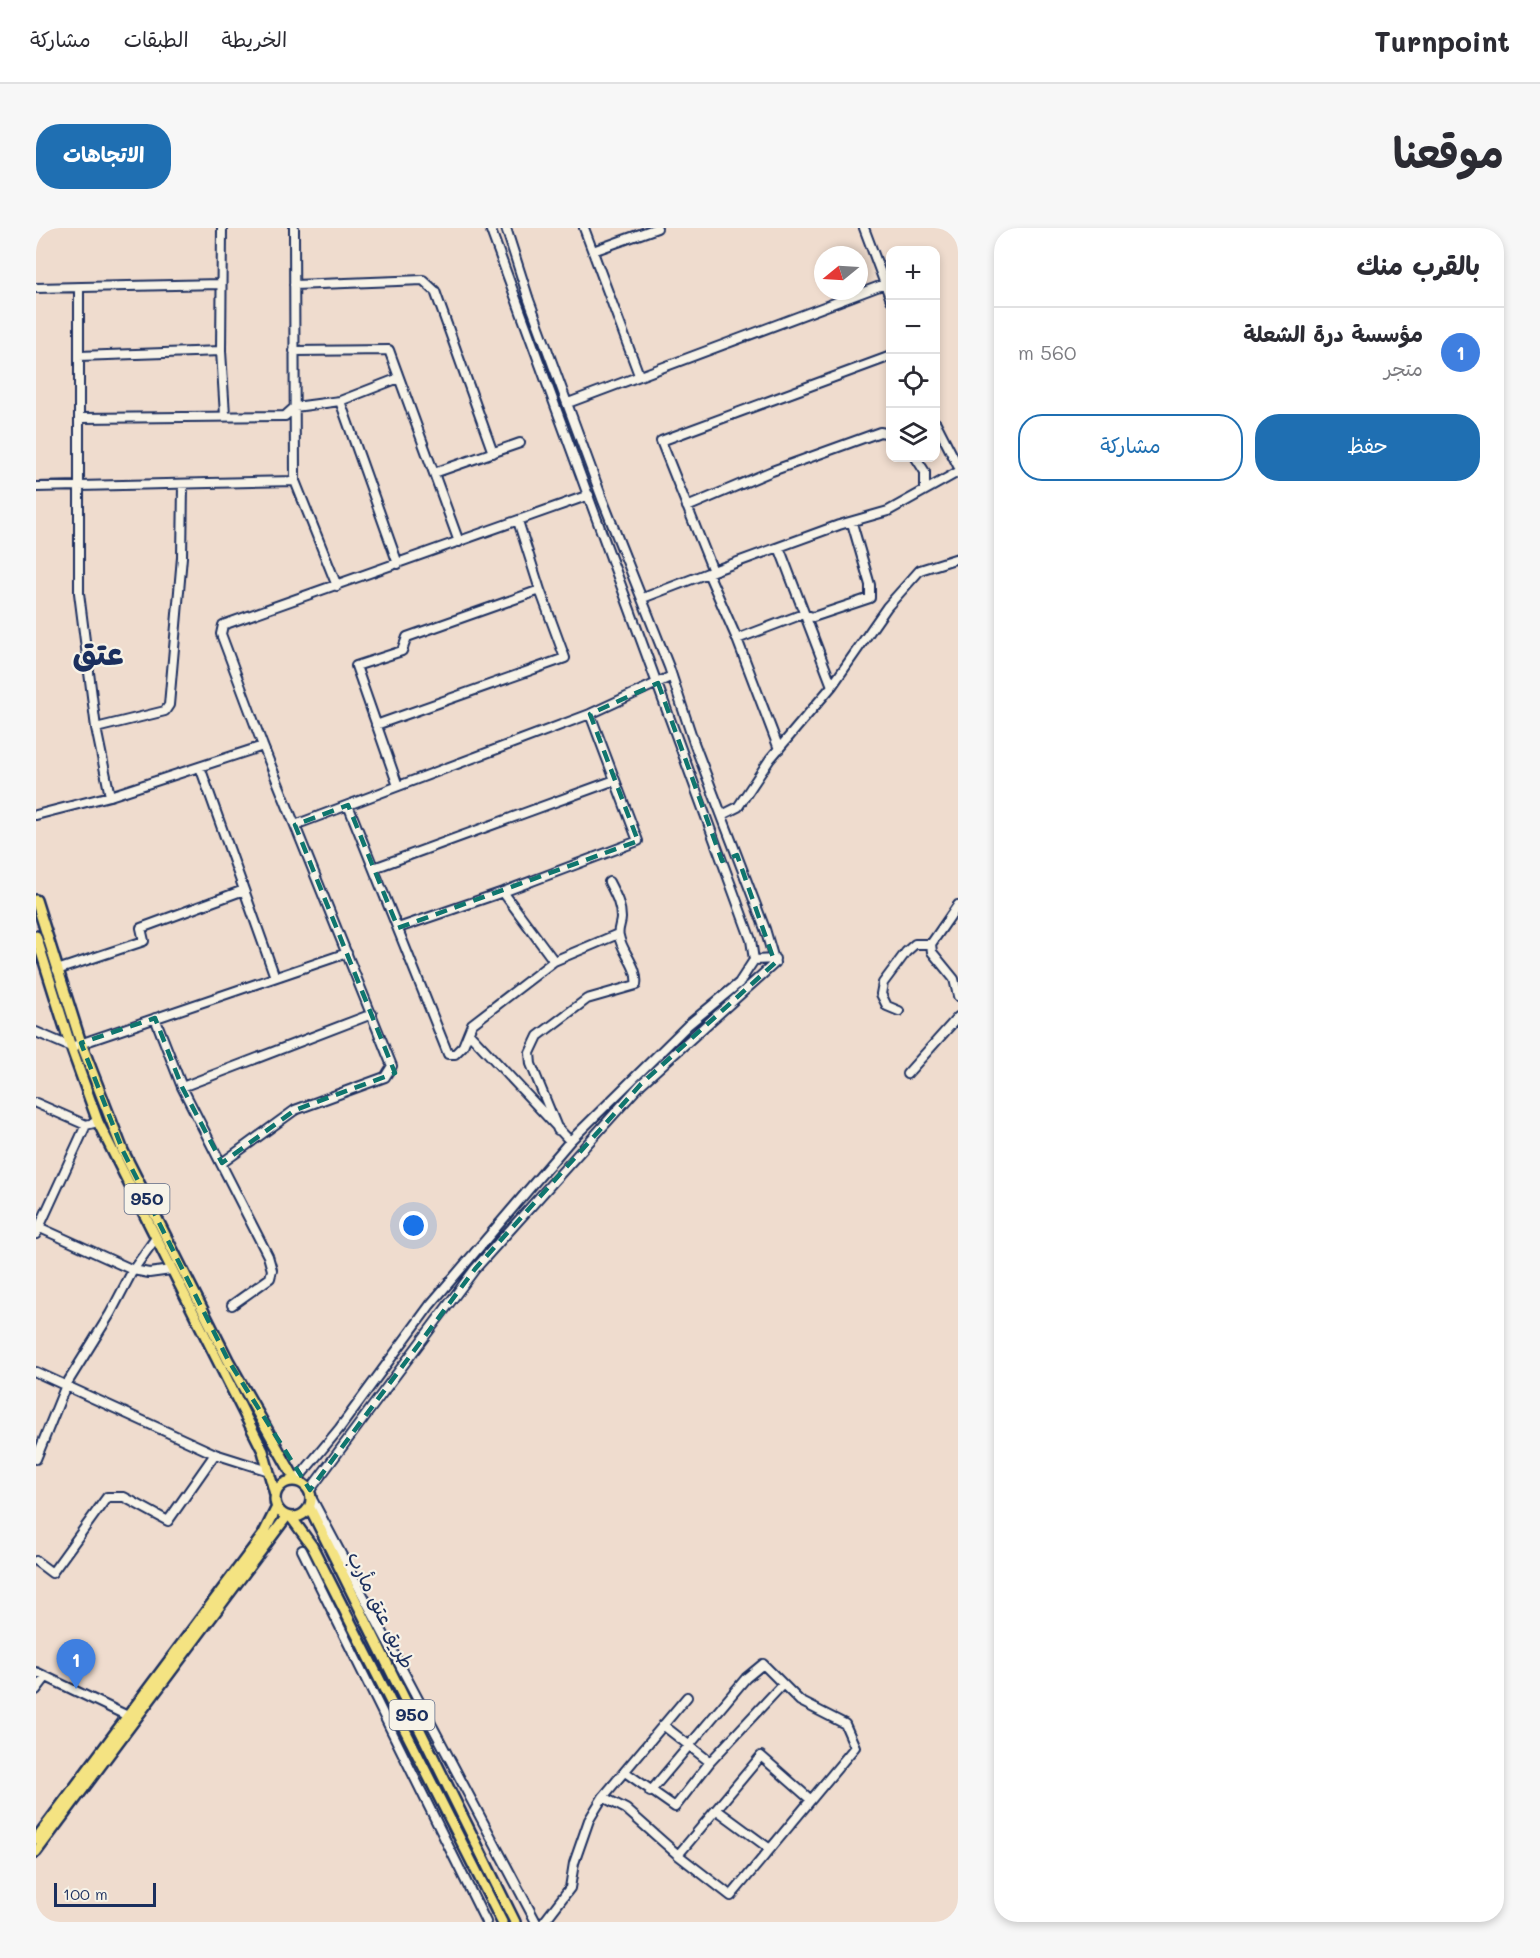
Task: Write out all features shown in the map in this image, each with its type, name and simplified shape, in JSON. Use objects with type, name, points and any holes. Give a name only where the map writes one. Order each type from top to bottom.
[{"type":"main road","name":"950","points":[[36,900],[81,1043],[160,1237],[171,1270],[263,1451],[275,1494]]},
{"type":"main road","name":"950","points":[[36,936],[71,1047],[98,1122],[296,1480]]},
{"type":"main road","points":[[36,1839],[132,1718],[289,1517],[304,1514],[310,1499],[296,1480],[283,1484],[275,1494],[277,1507],[262,1535],[132,1718],[36,1852]]},
{"type":"main road","name":"طريق عتق مأرب","points":[[310,1499],[515,1922]]},
{"type":"main road","points":[[277,1507],[289,1517]]},
{"type":"main road","name":"طريق عتق مأرب","points":[[289,1517],[312,1546],[502,1922]]},
{"type":"street","points":[[222,228],[221,351],[225,415]]},
{"type":"street","points":[[294,228],[295,481],[337,586]]},
{"type":"street","points":[[296,1480],[339,1429],[430,1305],[570,1142],[688,1025],[739,983],[754,960],[751,940],[490,228]]},
{"type":"street","points":[[506,228],[597,483],[643,598],[694,743],[776,959]]},
{"type":"street","points":[[584,228],[639,375]]},
{"type":"street","points":[[593,252],[657,228]]},
{"type":"street","points":[[568,403],[885,284],[864,228]]},
{"type":"street","points":[[294,285],[423,280],[435,291],[493,453]]},
{"type":"street","points":[[36,288],[79,289],[220,284]]},
{"type":"street","points":[[79,289],[79,593],[96,728],[110,796]]},
{"type":"street","points":[[294,351],[389,350],[459,542]]},
{"type":"street","points":[[79,357],[221,351]]},
{"type":"street","points":[[779,749],[661,441],[886,358]]},
{"type":"street","points":[[80,418],[285,416],[295,407],[340,401],[399,378]]},
{"type":"street","points":[[340,401],[399,564]]},
{"type":"street","points":[[940,431],[958,466]]},
{"type":"street","points":[[687,507],[772,471],[880,432],[886,433]]},
{"type":"street","points":[[434,474],[520,443]]},
{"type":"street","points":[[919,462],[925,472],[925,489]]},
{"type":"street","points":[[643,598],[779,547],[888,511],[958,472]]},
{"type":"street","points":[[36,487],[295,481]]},
{"type":"street","points":[[222,1163],[295,1110],[389,1074],[392,1066],[263,746],[221,629],[228,621],[337,586],[518,521],[588,492],[597,483]]},
{"type":"street","points":[[96,728],[165,711],[169,705],[182,557],[183,485]]},
{"type":"street","points":[[376,724],[565,658],[518,521]]},
{"type":"street","points":[[737,639],[803,614],[813,617],[870,598],[870,585],[852,523]]},
{"type":"street","points":[[779,547],[832,686]]},
{"type":"street","points":[[722,815],[738,807],[779,749],[832,686],[886,607],[920,570],[958,558]]},
{"type":"street","points":[[398,786],[356,666],[402,651],[407,638],[540,590]]},
{"type":"street","points":[[295,825],[590,714],[672,676]]},
{"type":"street","points":[[398,928],[503,892],[638,841],[590,714]]},
{"type":"street","points":[[681,747],[694,743]]},
{"type":"street","points":[[36,815],[110,796],[263,746]]},
{"type":"street","points":[[200,767],[275,977]]},
{"type":"street","points":[[374,868],[615,780]]},
{"type":"street","points":[[348,805],[448,1054],[455,1054],[463,1046],[472,1024],[554,960],[618,934]]},
{"type":"street","points":[[722,861],[737,855]]},
{"type":"street","points":[[558,1130],[531,1064],[530,1053],[538,1036],[587,999],[636,985],[633,966],[618,934],[621,920],[620,903],[609,882]]},
{"type":"street","points":[[57,970],[144,941],[141,928],[244,890]]},
{"type":"street","points":[[503,892],[554,960]]},
{"type":"street","points":[[958,905],[952,910],[931,944],[932,952],[954,979],[958,996]]},
{"type":"street","points":[[899,1011],[887,1006],[881,994],[883,984],[910,948],[922,942],[931,944]]},
{"type":"street","points":[[36,1032],[71,1047],[347,953]]},
{"type":"street","points":[[754,960],[776,959]]},
{"type":"street","points":[[536,1922],[310,1499],[475,1269],[641,1084],[767,972],[776,959]]},
{"type":"street","points":[[182,1087],[372,1014]]},
{"type":"street","points":[[907,1074],[958,1017]]},
{"type":"street","points":[[154,1018],[182,1087],[268,1256],[272,1270],[270,1278],[232,1305]]},
{"type":"street","points":[[469,1033],[570,1142]]},
{"type":"street","points":[[36,1103],[86,1125],[98,1122]]},
{"type":"street","points":[[86,1125],[37,1229],[133,1270],[149,1273],[171,1270]]},
{"type":"street","points":[[578,1135],[587,1144]]},
{"type":"street","points":[[36,1459],[66,1384],[110,1314],[133,1270],[160,1237]]},
{"type":"street","points":[[36,1372],[214,1454],[269,1471]]},
{"type":"street","points":[[36,1562],[52,1574],[107,1497],[124,1497],[168,1521],[214,1454]]},
{"type":"street","points":[[302,1550],[486,1922]]},
{"type":"street","points":[[603,1797],[626,1809],[678,1855],[731,1896],[855,1747],[845,1724],[800,1701],[763,1664],[758,1666],[650,1792]]},
{"type":"street","points":[[36,1672],[132,1718]]},
{"type":"street","points":[[36,1690],[46,1677]]},
{"type":"street","points":[[625,1772],[650,1792],[675,1807],[710,1762],[782,1685]]},
{"type":"street","points":[[544,1922],[570,1888],[574,1863],[589,1820],[603,1797],[687,1697]]},
{"type":"street","points":[[663,1725],[710,1762]]},
{"type":"street","points":[[678,1855],[761,1756],[811,1800]]},
{"type":"street","points":[[717,1810],[770,1849]]},
{"type":"highlighted area","points":[[658,683],[722,861],[737,855],[775,963],[641,1084],[475,1269],[310,1490],[228,1360],[123,1151],[81,1043],[155,1018],[182,1087],[222,1163],[295,1110],[395,1073],[295,825],[348,805],[398,928],[638,841],[590,714]]},
{"type":"place","name":"مؤسسة درة الشعلة","points":[[76,1689]]},
{"type":"district","name":"عتق","points":[[98,654]]}]
